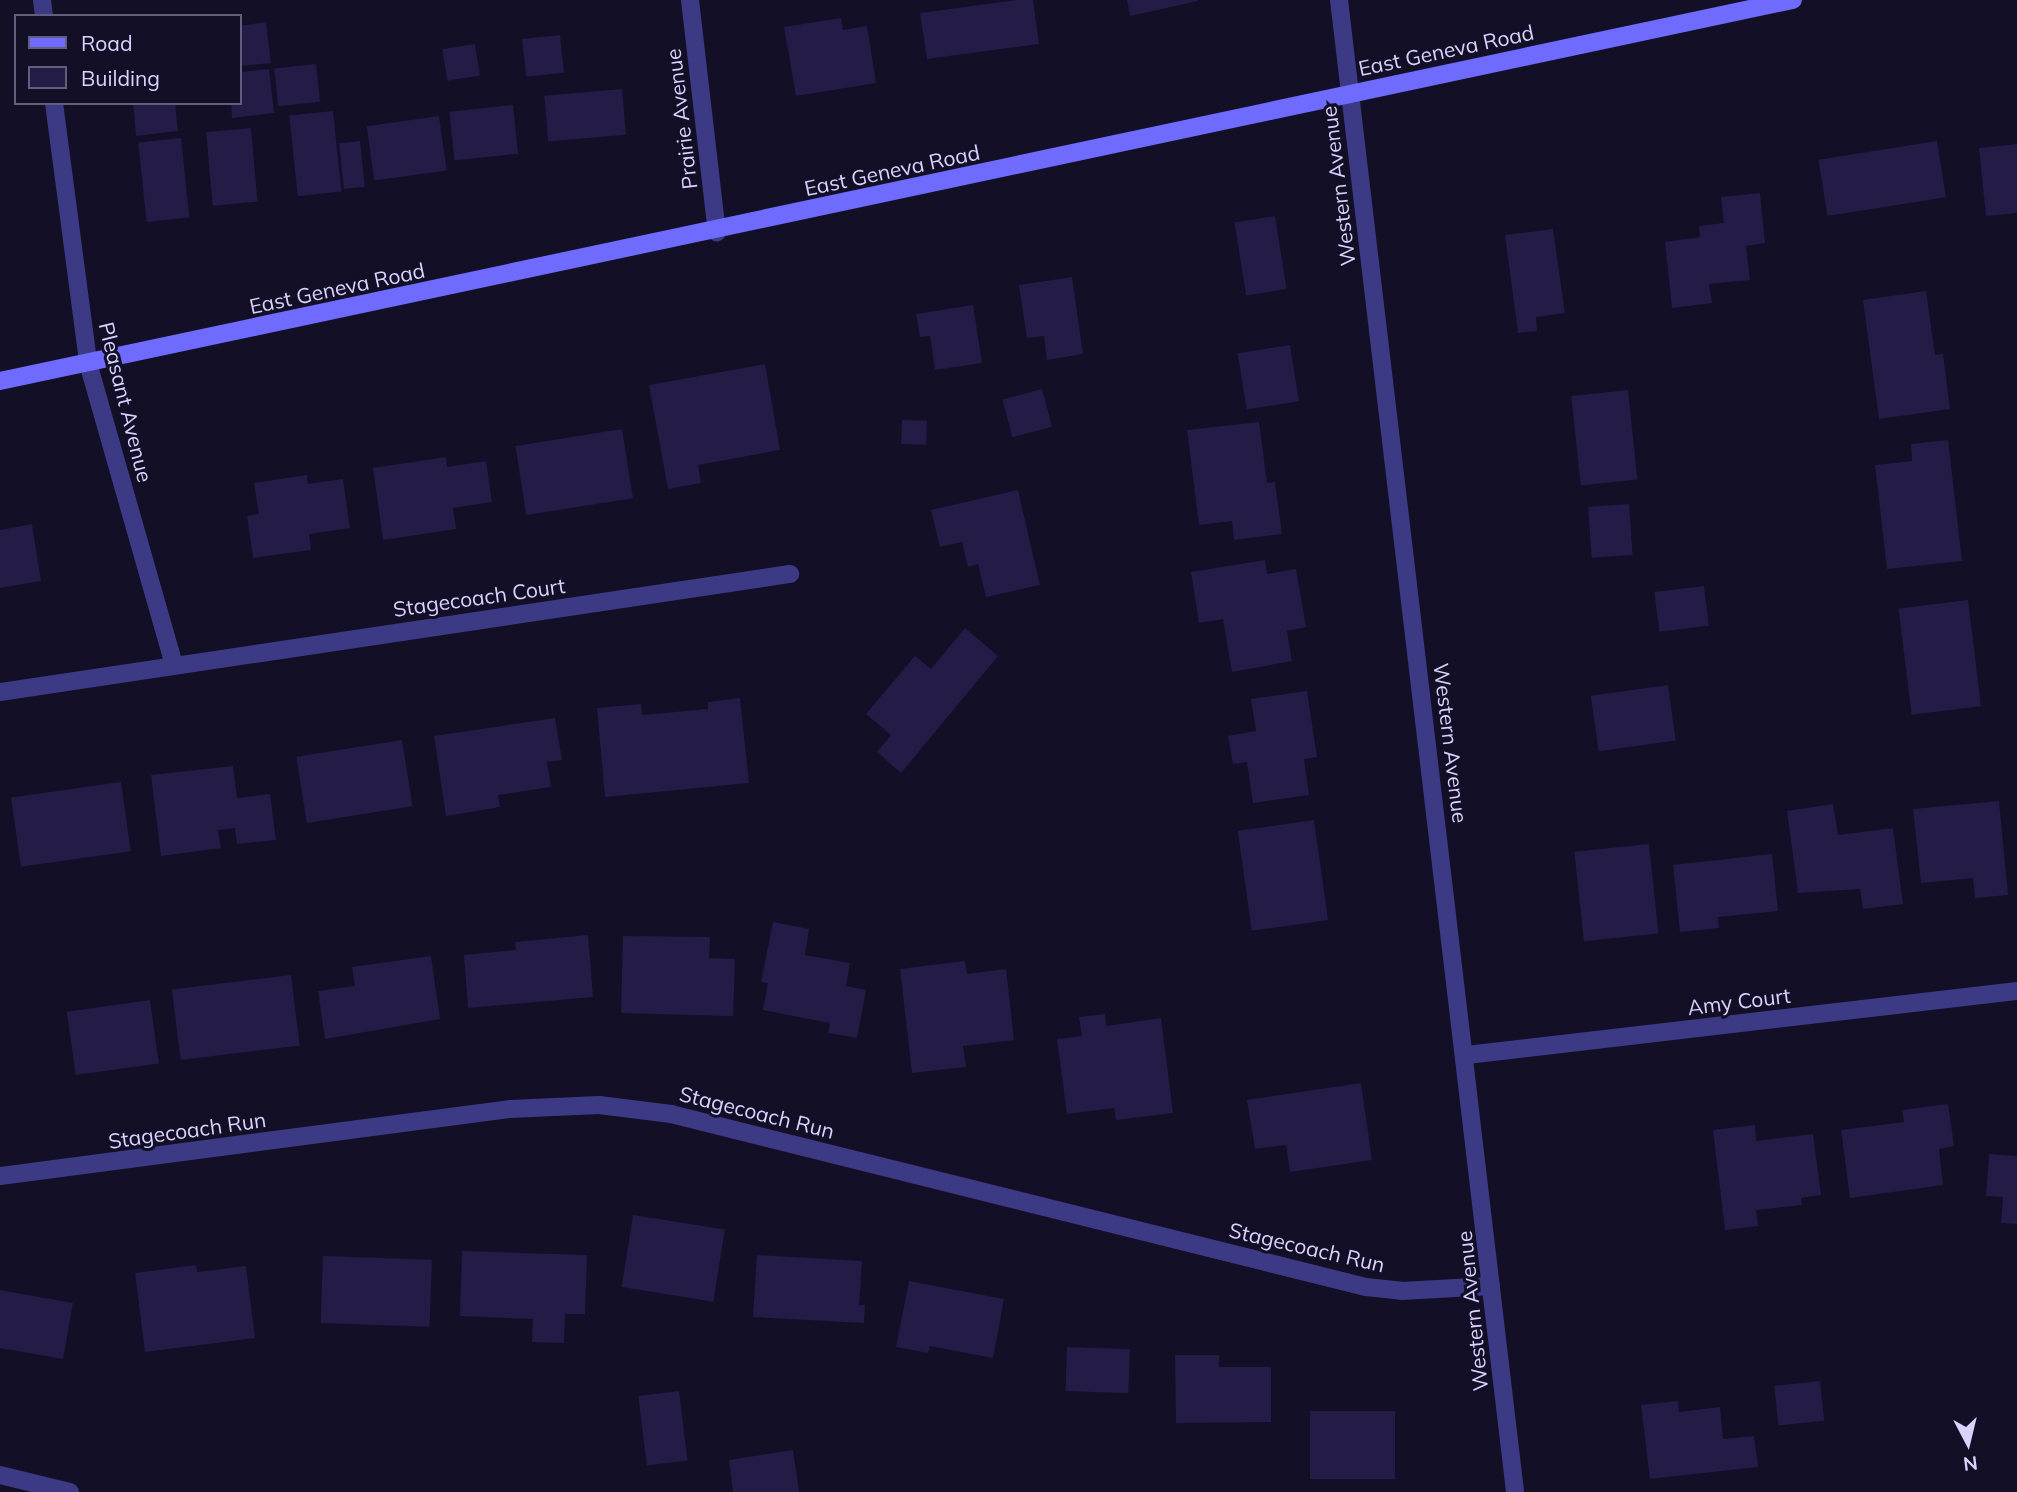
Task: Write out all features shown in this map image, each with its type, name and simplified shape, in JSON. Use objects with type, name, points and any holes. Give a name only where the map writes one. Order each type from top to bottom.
[{"type":"main road","name":"East Geneva Road","points":[[0,381],[717,232],[1793,0]]},
{"type":"street","name":"Prairie Avenue","points":[[690,0],[717,232]]},
{"type":"street","name":"Western Avenue","points":[[1339,0],[1467,1055],[1515,1492]]},
{"type":"street","name":"Pleasant Avenue","points":[[54,105],[88,363],[174,665]]},
{"type":"street","name":"Stagecoach Court","points":[[174,665],[790,574]]},
{"type":"street","points":[[0,692],[174,665]]},
{"type":"street","name":"Amy Court","points":[[1467,1055],[2017,991]]},
{"type":"street","name":"Stagecoach Run","points":[[0,1176],[510,1109],[598,1105],[671,1114],[1366,1287],[1402,1291],[1491,1286]]},
{"type":"street","points":[[0,1475],[70,1492]]},
{"type":"building","points":[[1033,0],[1039,44],[927,59],[920,13]]},
{"type":"building","points":[[1127,0],[1198,0],[1198,1],[1130,16]]},
{"type":"building","points":[[841,18],[843,30],[867,26],[876,83],[796,96],[784,27]]},
{"type":"building","points":[[266,22],[271,63],[242,66],[242,26]]},
{"type":"building","points":[[560,35],[564,73],[526,77],[522,39]]},
{"type":"building","points":[[475,44],[480,76],[447,81],[442,49]]},
{"type":"building","points":[[316,64],[320,102],[278,106],[274,68]]},
{"type":"building","points":[[269,69],[274,113],[232,118],[231,105],[242,105],[242,72]]},
{"type":"building","points":[[622,89],[626,135],[548,142],[544,96]]},
{"type":"building","points":[[133,105],[175,105],[178,131],[136,136]]},
{"type":"building","points":[[513,105],[518,154],[454,160],[449,112]]},
{"type":"building","points":[[333,111],[341,192],[298,196],[289,116]]},
{"type":"building","points":[[439,116],[447,170],[374,181],[367,126]]},
{"type":"building","points":[[251,128],[257,202],[213,206],[206,132]]},
{"type":"building","points":[[181,138],[189,218],[147,222],[138,142]]},
{"type":"building","points":[[360,141],[365,187],[344,189],[339,143]]},
{"type":"building","points":[[1937,141],[1946,197],[1827,216],[1818,160]]},
{"type":"building","points":[[2017,144],[2017,213],[1986,216],[1979,148]]},
{"type":"building","points":[[1760,193],[1765,243],[1746,246],[1750,280],[1709,284],[1712,303],[1672,308],[1665,242],[1700,237],[1699,226],[1724,223],[1721,197]]},
{"type":"building","points":[[1275,216],[1287,289],[1246,296],[1235,222]]},
{"type":"building","points":[[1553,229],[1565,313],[1536,317],[1537,331],[1518,333],[1505,235]]},
{"type":"building","points":[[1072,277],[1083,354],[1047,360],[1044,336],[1027,338],[1019,285]]},
{"type":"building","points":[[1926,291],[1935,355],[1943,354],[1950,409],[1879,419],[1863,300]]},
{"type":"building","points":[[973,305],[982,363],[935,370],[930,336],[920,337],[916,314]]},
{"type":"building","points":[[1290,345],[1299,401],[1247,410],[1238,353]]},
{"type":"building","points":[[765,364],[780,450],[698,465],[701,483],[668,489],[649,385]]},
{"type":"building","points":[[1042,389],[1052,427],[1012,437],[1002,400]]},
{"type":"building","points":[[1628,390],[1637,480],[1581,485],[1571,396]]},
{"type":"building","points":[[902,420],[927,421],[926,445],[901,444]]},
{"type":"building","points":[[1259,422],[1267,483],[1275,482],[1282,534],[1234,540],[1232,521],[1199,525],[1187,430]]},
{"type":"building","points":[[622,429],[633,498],[526,515],[515,446]]},
{"type":"building","points":[[1948,440],[1962,561],[1887,569],[1875,465],[1912,461],[1911,444]]},
{"type":"building","points":[[446,457],[447,467],[486,461],[492,502],[453,508],[456,529],[383,540],[373,468]]},
{"type":"building","points":[[307,475],[308,484],[343,479],[350,528],[309,534],[311,550],[253,558],[247,516],[259,514],[254,483]]},
{"type":"building","points":[[1018,490],[1040,585],[986,597],[978,564],[968,567],[962,542],[940,547],[931,510]]},
{"type":"building","points":[[1629,504],[1633,555],[1592,558],[1588,507]]},
{"type":"building","points":[[32,524],[41,581],[0,588],[0,530]]},
{"type":"building","points":[[1265,560],[1267,574],[1296,569],[1306,627],[1287,631],[1292,661],[1232,672],[1223,619],[1199,623],[1191,572]]},
{"type":"building","points":[[1704,586],[1709,626],[1659,632],[1654,592]]},
{"type":"building","points":[[1968,600],[1981,706],[1912,715],[1899,609]]},
{"type":"building","points":[[965,628],[998,656],[901,773],[877,752],[891,735],[866,714],[915,656],[931,669]]},
{"type":"building","points":[[1668,685],[1676,740],[1599,751],[1591,696]]},
{"type":"building","points":[[1307,691],[1317,757],[1304,759],[1309,795],[1253,803],[1247,762],[1233,764],[1228,736],[1256,731],[1251,699]]},
{"type":"building","points":[[740,698],[749,783],[605,797],[597,708],[641,704],[642,715],[708,709],[708,702]]},
{"type":"building","points":[[555,718],[562,760],[547,762],[551,787],[498,795],[500,807],[446,816],[434,736]]},
{"type":"building","points":[[402,740],[412,806],[307,823],[296,757]]},
{"type":"building","points":[[233,766],[237,798],[270,794],[276,840],[237,844],[235,828],[218,830],[221,848],[161,856],[151,775]]},
{"type":"building","points":[[121,782],[131,851],[21,867],[11,797]]},
{"type":"building","points":[[1999,801],[2008,895],[1975,898],[1973,878],[1921,883],[1913,809]]},
{"type":"building","points":[[1833,804],[1838,835],[1893,828],[1903,904],[1863,909],[1860,889],[1798,893],[1787,811]]},
{"type":"building","points":[[1314,820],[1328,920],[1252,931],[1238,831]]},
{"type":"building","points":[[1649,844],[1658,934],[1584,941],[1574,852]]},
{"type":"building","points":[[1772,854],[1778,911],[1718,917],[1719,928],[1680,932],[1673,865]]},
{"type":"building","points":[[773,922],[809,929],[805,955],[850,963],[846,986],[866,990],[857,1038],[828,1033],[830,1023],[763,1010],[768,983],[761,982]]},
{"type":"building","points":[[588,935],[593,997],[468,1008],[464,955],[516,950],[515,942]]},
{"type":"building","points":[[623,936],[710,937],[709,958],[735,959],[733,1016],[621,1013]]},
{"type":"building","points":[[431,956],[440,1019],[325,1039],[318,991],[355,986],[352,967]]},
{"type":"building","points":[[965,961],[967,974],[1006,969],[1014,1040],[963,1046],[966,1067],[912,1073],[900,969]]},
{"type":"building","points":[[291,975],[300,1045],[181,1060],[172,990]]},
{"type":"building","points":[[150,1000],[159,1063],[76,1075],[67,1012]]},
{"type":"building","points":[[1105,1014],[1106,1026],[1161,1018],[1173,1113],[1116,1120],[1114,1108],[1067,1114],[1057,1039],[1082,1036],[1079,1017]]},
{"type":"building","points":[[1361,1083],[1372,1160],[1290,1172],[1286,1145],[1255,1149],[1247,1100]]},
{"type":"building","points":[[1948,1104],[1954,1146],[1939,1149],[1943,1185],[1850,1198],[1841,1130],[1904,1122],[1902,1110]]},
{"type":"building","points":[[1755,1125],[1756,1141],[1813,1134],[1821,1195],[1801,1198],[1802,1205],[1756,1210],[1758,1226],[1725,1230],[1713,1130]]},
{"type":"building","points":[[1989,1154],[2017,1156],[2017,1224],[2001,1223],[2003,1197],[1986,1196]]},
{"type":"building","points":[[633,1215],[725,1230],[713,1302],[622,1287]]},
{"type":"building","points":[[462,1251],[587,1255],[585,1314],[565,1314],[564,1343],[532,1342],[533,1319],[460,1316]]},
{"type":"building","points":[[757,1255],[862,1261],[859,1305],[865,1305],[864,1323],[753,1317]]},
{"type":"building","points":[[323,1256],[432,1260],[430,1327],[321,1323]]},
{"type":"building","points":[[196,1265],[197,1272],[246,1266],[255,1338],[145,1352],[135,1273]]},
{"type":"building","points":[[909,1281],[1004,1299],[993,1358],[930,1346],[928,1353],[896,1347]]},
{"type":"building","points":[[0,1290],[73,1303],[63,1359],[0,1348]]},
{"type":"building","points":[[1067,1347],[1130,1349],[1128,1393],[1065,1391]]},
{"type":"building","points":[[1175,1355],[1219,1355],[1219,1367],[1271,1367],[1271,1422],[1176,1423]]},
{"type":"building","points":[[1820,1381],[1824,1421],[1778,1426],[1774,1386]]},
{"type":"building","points":[[679,1391],[688,1460],[647,1465],[638,1396]]},
{"type":"building","points":[[1678,1401],[1679,1412],[1720,1407],[1723,1439],[1754,1436],[1758,1467],[1650,1479],[1641,1405]]},
{"type":"building","points":[[1310,1411],[1395,1411],[1395,1479],[1310,1479]]},
{"type":"building","points":[[793,1450],[799,1492],[733,1492],[729,1460]]}]
